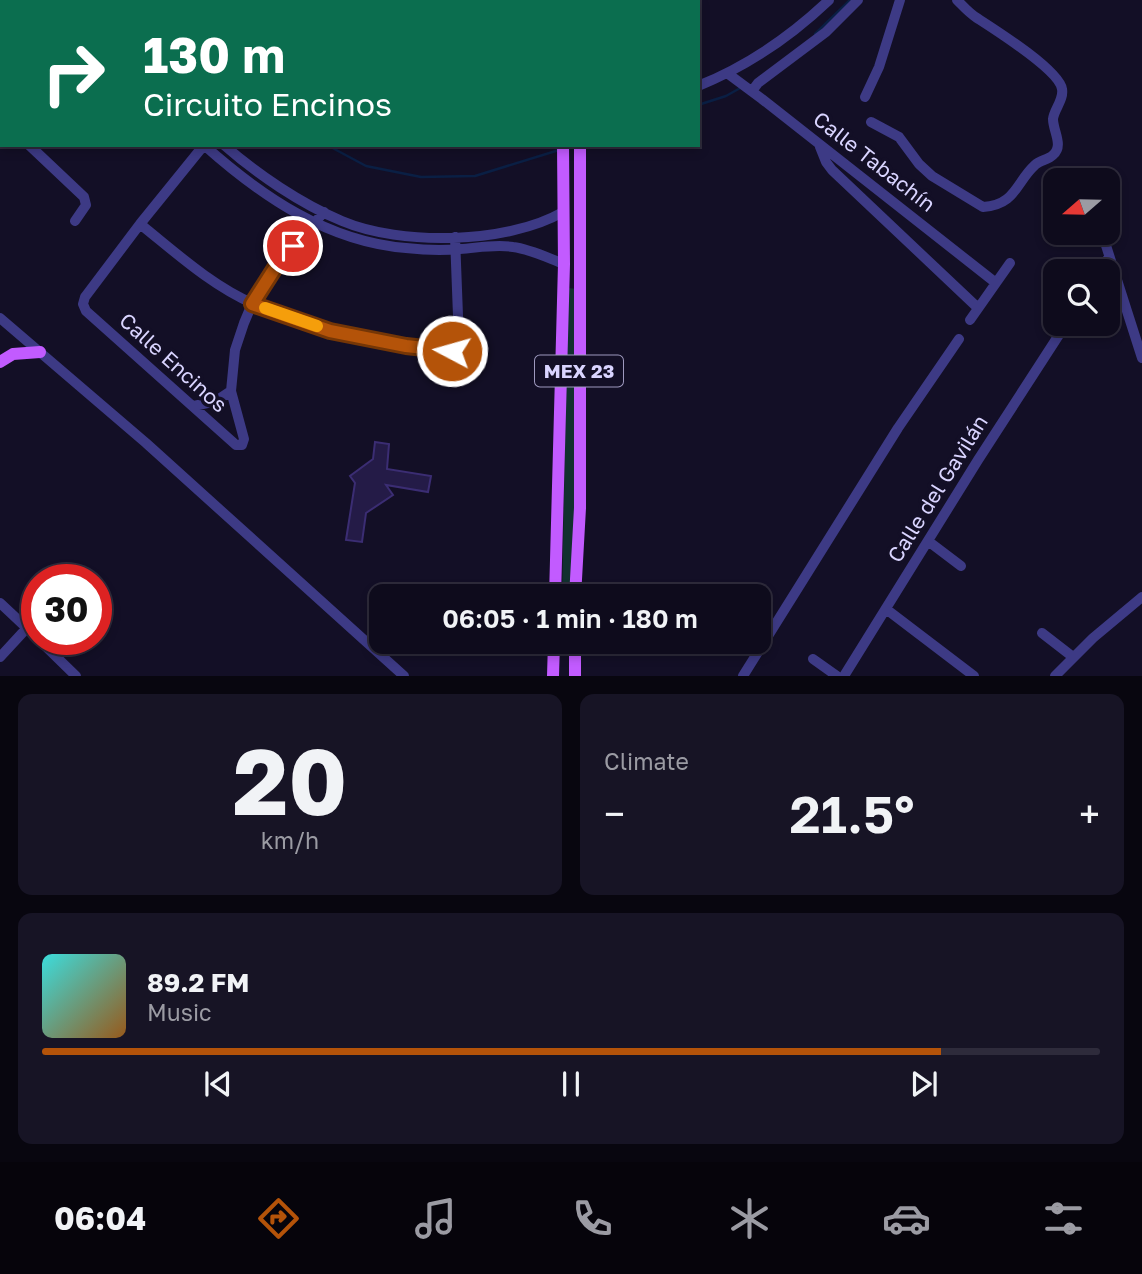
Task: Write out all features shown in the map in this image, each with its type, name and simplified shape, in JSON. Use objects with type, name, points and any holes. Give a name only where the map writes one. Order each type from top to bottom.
[{"type":"main road","name":"MEX 23","points":[[555,584],[564,264],[563,147]]},
{"type":"main road","name":"MEX 23","points":[[576,584],[580,508],[580,147]]},
{"type":"main road","points":[[564,264],[579,268]]},
{"type":"main road","points":[[0,362],[13,354],[40,352]]},
{"type":"main road","points":[[553,676],[554,654]]},
{"type":"main road","points":[[575,654],[575,676]]},
{"type":"street","points":[[700,85],[750,61],[780,41],[829,0]]},
{"type":"street","points":[[747,87],[758,83],[826,32],[858,0]]},
{"type":"street","points":[[864,97],[879,67],[900,0]]},
{"type":"street","points":[[871,122],[898,137],[932,176],[983,207],[993,206],[1011,195],[1037,163],[1057,151],[1053,116],[1062,94],[1059,81],[1039,62],[993,27],[975,17],[957,0]]},
{"type":"street","name":"Calle Tabachín","points":[[727,73],[996,283]]},
{"type":"street","points":[[819,144],[832,170],[978,308]]},
{"type":"street","points":[[31,147],[84,197],[86,205],[75,221]]},
{"type":"street","points":[[202,147],[140,224],[194,266],[252,304],[330,331],[406,346],[452,351],[459,342],[456,237]]},
{"type":"street","points":[[206,147],[253,186],[345,236],[405,248],[456,250],[495,246],[526,250],[564,264]]},
{"type":"street","points":[[227,147],[273,183],[342,222],[386,233],[456,237],[496,233],[527,227],[563,212]]},
{"type":"street","points":[[194,406],[216,401],[231,391],[235,350],[252,304],[275,268],[324,212]]},
{"type":"street","name":"Calle Encinos","points":[[140,224],[85,297],[83,304],[86,311],[236,445],[242,444],[244,439],[231,391]]},
{"type":"street","points":[[526,250],[527,227]]},
{"type":"street","points":[[495,246],[496,233]]},
{"type":"street","points":[[1106,245],[1142,358]]},
{"type":"street","points":[[970,320],[1010,263]]},
{"type":"street","points":[[0,318],[146,443],[404,676]]},
{"type":"street","name":"Calle del Gavilán","points":[[844,676],[1058,336]]},
{"type":"street","points":[[743,676],[898,428],[960,340]]},
{"type":"street","points":[[928,541],[961,566]]},
{"type":"street","points":[[1055,676],[1142,597]]},
{"type":"street","points":[[0,604],[21,623]]},
{"type":"street","points":[[886,609],[974,676]]},
{"type":"street","points":[[1042,633],[1073,657]]},
{"type":"street","points":[[0,657],[21,634]]},
{"type":"street","points":[[54,655],[75,675]]},
{"type":"street","points":[[813,659],[837,676]]},
{"type":"green space","points":[[568,288],[577,289],[573,584],[562,584]]},
{"type":"building","points":[[375,442],[389,444],[387,469],[431,476],[428,492],[386,485],[393,495],[366,513],[362,542],[346,540],[355,483],[350,476],[373,459]]},
{"type":"waterway","points":[[815,34],[850,0]]},
{"type":"waterway","points":[[700,104],[726,96],[742,87]]},
{"type":"waterway","points":[[331,147],[366,166],[421,177],[475,176],[559,150]]},
{"type":"slow traffic","points":[[265,308],[317,326]]},
{"type":"route","points":[[293,246],[252,304],[330,331],[406,346],[452,351]]}]
